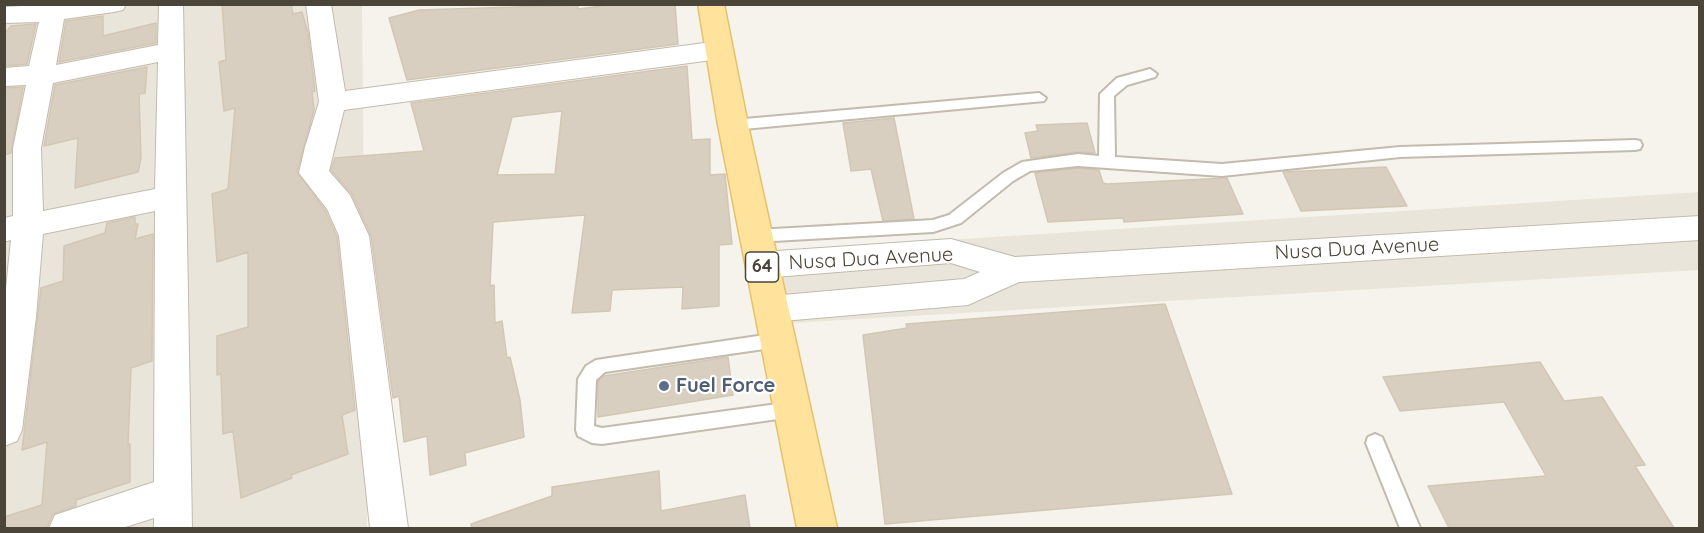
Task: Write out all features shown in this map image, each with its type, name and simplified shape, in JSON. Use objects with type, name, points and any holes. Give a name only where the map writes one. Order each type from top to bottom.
[{"type":"main road","name":"64","points":[[711,4],[733,125],[817,528]]},
{"type":"street","points":[[4,15],[53,13],[114,4]]},
{"type":"street","points":[[68,528],[173,511],[171,4]]},
{"type":"street","points":[[318,4],[333,102],[319,147],[314,173],[339,203],[354,236],[390,528]]},
{"type":"street","points":[[4,430],[16,228],[16,151],[41,76],[53,13]]},
{"type":"street","points":[[333,102],[719,50]]},
{"type":"street","points":[[4,77],[41,76],[84,70],[171,51]]},
{"type":"street","points":[[16,228],[170,197]]},
{"type":"street","name":"Nusa Dua Avenue","points":[[759,250],[951,251],[1015,270],[1700,228]]},
{"type":"street","name":"Nusa Dua Avenue","points":[[771,309],[968,292],[1015,270]]},
{"type":"lane","points":[[1107,163],[1107,94],[1122,81],[1150,74]]},
{"type":"lane","points":[[733,125],[1039,98]]},
{"type":"lane","points":[[759,250],[933,226],[955,219],[1008,177],[1028,166],[1078,160],[1222,170],[1400,152],[1635,145]]},
{"type":"lane","points":[[778,340],[602,365],[592,371],[587,380],[585,429],[592,435],[602,436],[792,410]]},
{"type":"lane","points":[[1375,443],[1410,528]]},
{"type":"shaded area","points":[[4,5],[362,5],[367,528],[5,528]]},
{"type":"shaded area","points":[[1699,192],[1699,270],[791,323],[775,251]]},
{"type":"building","points":[[222,4],[291,4],[293,14],[302,12],[308,33],[315,91],[312,92],[314,110],[297,172],[325,210],[337,237],[355,410],[342,415],[348,454],[291,475],[292,478],[241,498],[233,431],[223,434],[221,374],[217,375],[217,336],[248,327],[248,252],[217,262],[212,194],[228,189],[235,108],[224,111],[219,62],[226,60]]},
{"type":"building","points":[[618,4],[675,4],[678,44],[407,80],[389,18],[419,10],[578,5],[578,9]]},
{"type":"building","points":[[103,16],[103,36],[156,23],[156,43],[59,62],[66,21]]},
{"type":"building","points":[[36,24],[27,64],[4,66],[4,34],[11,26]]},
{"type":"building","points":[[687,66],[692,140],[710,139],[710,175],[725,174],[732,244],[719,245],[719,306],[682,309],[683,287],[612,290],[610,311],[572,313],[585,215],[493,222],[490,286],[494,285],[495,323],[502,321],[507,358],[510,357],[520,400],[524,437],[465,453],[466,465],[430,475],[427,436],[404,442],[399,396],[393,398],[371,236],[352,194],[331,170],[335,158],[424,151],[411,103]],"holes":[[[562,111],[555,174],[497,175],[512,117]]]},
{"type":"building","points":[[147,67],[145,93],[139,94],[141,158],[138,172],[75,188],[78,138],[44,146],[55,85]]},
{"type":"building","points":[[23,87],[11,153],[4,155],[4,88]]},
{"type":"building","points":[[894,118],[914,219],[883,221],[871,169],[851,171],[843,123]]},
{"type":"building","points":[[1087,123],[1095,153],[1078,152],[1031,158],[1025,133],[1038,131],[1036,125]]},
{"type":"building","points":[[1386,167],[1407,206],[1301,211],[1283,172]]},
{"type":"building","points":[[1078,168],[1099,170],[1103,183],[1107,184],[1227,178],[1243,214],[1124,222],[1123,218],[1048,222],[1035,173]]},
{"type":"building","points":[[135,217],[135,224],[138,224],[135,239],[153,234],[152,361],[131,368],[128,445],[130,444],[130,482],[76,500],[76,506],[53,514],[47,528],[4,528],[4,517],[42,505],[47,442],[22,450],[41,288],[63,281],[64,246],[105,233],[107,223]]},
{"type":"building","points":[[1165,304],[1232,494],[885,524],[863,335],[907,328],[906,324]]},
{"type":"building","name":"Fuel Force","points":[[728,357],[733,395],[598,417],[598,381],[604,376]]},
{"type":"building","points":[[1540,362],[1564,401],[1602,397],[1645,465],[1635,466],[1674,528],[1449,528],[1428,486],[1546,476],[1504,402],[1400,411],[1383,377]]},
{"type":"building","points":[[659,471],[661,511],[745,495],[750,528],[472,528],[471,524],[552,496],[552,487]]},
{"type":"place","name":"Fuel Force","points":[[664,386]]}]
